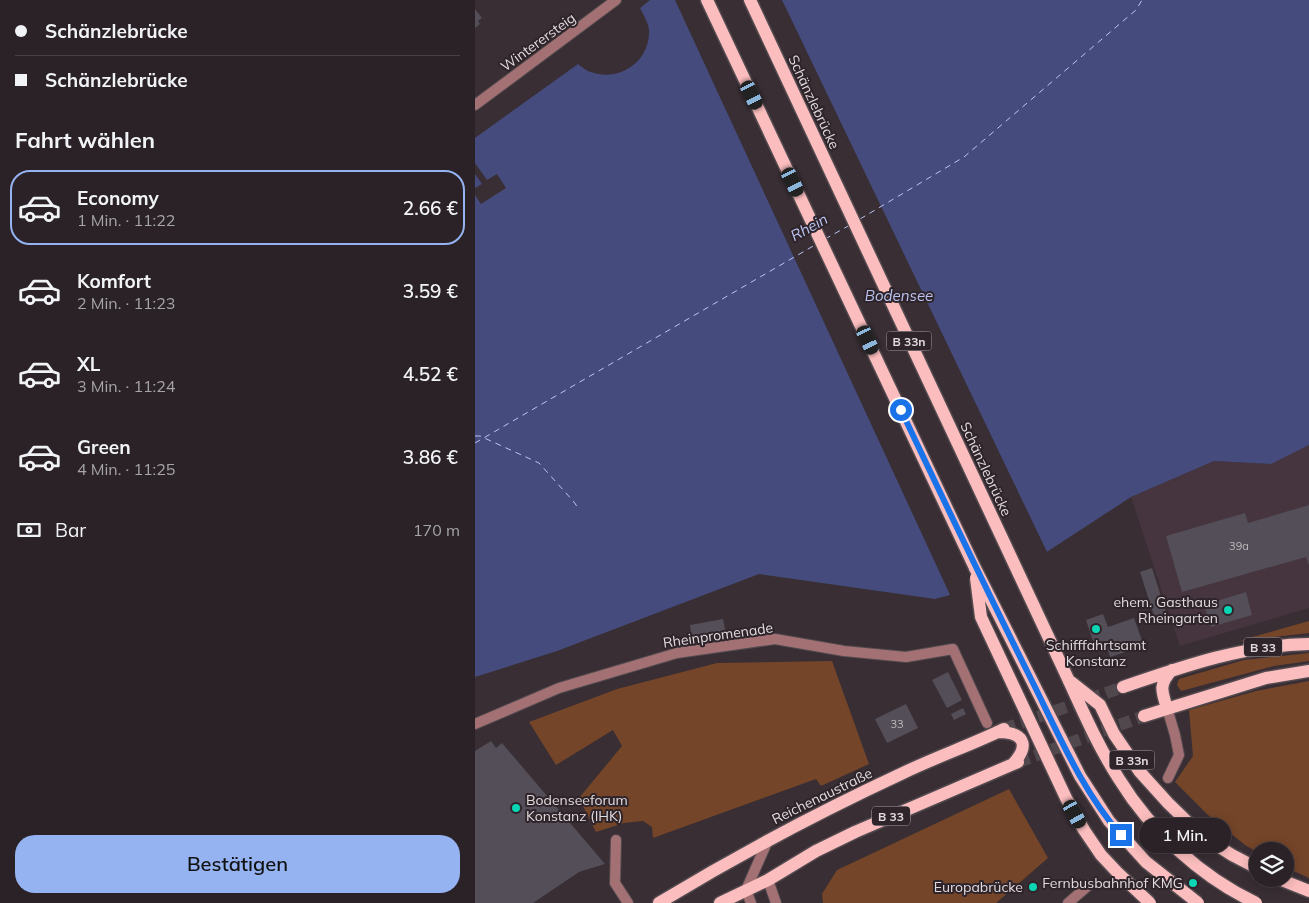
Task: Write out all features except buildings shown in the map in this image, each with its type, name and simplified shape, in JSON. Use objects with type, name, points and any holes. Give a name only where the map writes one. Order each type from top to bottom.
[{"type":"main road","name":"B 33n","points":[[707,0],[975,568],[1080,776],[1109,821],[1146,862],[1198,903]]},
{"type":"main road","name":"Schänzlebrücke","points":[[750,0],[1097,741],[1119,781],[1142,812],[1172,845],[1207,873],[1256,903]]},
{"type":"main road","name":"B 33n","points":[[975,568],[981,617],[1066,798],[1101,855],[1150,903]]},
{"type":"main road","name":"B 33","points":[[1123,687],[1207,659],[1283,644],[1309,644]]},
{"type":"main road","points":[[1167,708],[1162,695],[1162,685],[1164,679],[1172,670]]},
{"type":"main road","name":"B 33","points":[[1144,716],[1266,678],[1309,672]]},
{"type":"main road","name":"B 33n","points":[[1069,681],[1099,705],[1114,734],[1141,772],[1167,803],[1202,836],[1249,864]]},
{"type":"main road","name":"Reichenaustraße","points":[[659,903],[768,840],[904,772],[1001,730],[1016,734],[1021,739],[1023,746],[1021,755],[1015,763],[847,836],[816,851],[768,880]]},
{"type":"main road","name":"B 33","points":[[721,903],[768,880]]},
{"type":"main road","points":[[1294,885],[1309,891]]},
{"type":"street","name":"Winterersteig","points":[[475,105],[616,0]]},
{"type":"street","name":"Rheinpromenade","points":[[475,724],[559,688],[643,662],[677,653],[775,639],[844,651],[906,657],[953,649],[987,723]]},
{"type":"street","points":[[1167,708],[1179,754],[1168,778]]},
{"type":"street","points":[[616,840],[615,883],[628,903]]},
{"type":"street","points":[[751,903],[746,890],[768,840]]},
{"type":"street","points":[[768,880],[776,903]]},
{"type":"street","points":[[1068,903],[1089,885]]},
{"type":"shaded area","points":[[1309,445],[1309,608],[1180,646],[1131,497],[1214,461],[1270,464]]},
{"type":"shaded area","points":[[1309,621],[1309,633],[1240,641],[1245,639]]},
{"type":"shaded area","points":[[1309,653],[1309,661],[1274,666],[1181,691],[1177,685],[1179,679],[1244,660]]},
{"type":"shaded area","points":[[832,661],[869,764],[821,786],[816,779],[653,838],[652,827],[643,821],[624,823],[596,832],[579,798],[622,746],[613,730],[556,765],[529,722],[617,689],[717,663]]},
{"type":"shaded area","points":[[1309,681],[1309,878],[1294,871],[1294,842],[1249,842],[1249,847],[1208,815],[1175,782],[1193,756],[1189,710],[1256,691]]},
{"type":"shaded area","points":[[1009,789],[1048,858],[996,903],[823,903],[822,894],[837,870]]},
{"type":"water","name":"Bodensee","points":[[650,0],[1309,0],[1309,445],[1271,464],[1214,461],[1131,497],[1002,581],[935,599],[759,574],[557,651],[475,677],[475,138],[578,64],[587,71],[601,74],[621,72],[630,68],[643,54],[647,44],[649,27],[640,8]]},
{"type":"pier","points":[[675,0],[782,0],[1048,554],[1003,583],[951,597]]},
{"type":"pier","points":[[475,163],[487,180],[497,174],[506,188],[481,204],[475,195],[475,188],[482,184],[475,174]]},
{"type":"ferry route","points":[[860,219],[964,157],[1136,10],[1142,0]]},
{"type":"ferry route","points":[[825,239],[850,225]]},
{"type":"ferry route","points":[[475,443],[815,245]]},
{"type":"ferry route","points":[[475,436],[480,436],[539,463],[578,508]]},
{"type":"tunnel","points":[[1004,729],[1123,687]]},
{"type":"tunnel","points":[[1018,762],[1144,716]]},
{"type":"place","name":"ehem. Gasthaus Rheingarten","points":[[1228,610]]},
{"type":"place","name":"Schifffahrtsamt Konstanz","points":[[1096,629]]},
{"type":"place","name":"Bodenseeforum Konstanz (IHK)","points":[[516,808]]},
{"type":"place","name":"Fernbusbahnhof KMG","points":[[1193,883]]},
{"type":"place","name":"Europabrücke","points":[[1033,887]]},
{"type":"route","points":[[901,410],[975,568],[1080,776],[1109,821],[1121,835]]},
{"type":"water label","name":"Rhein","points":[[809,227]]}]
